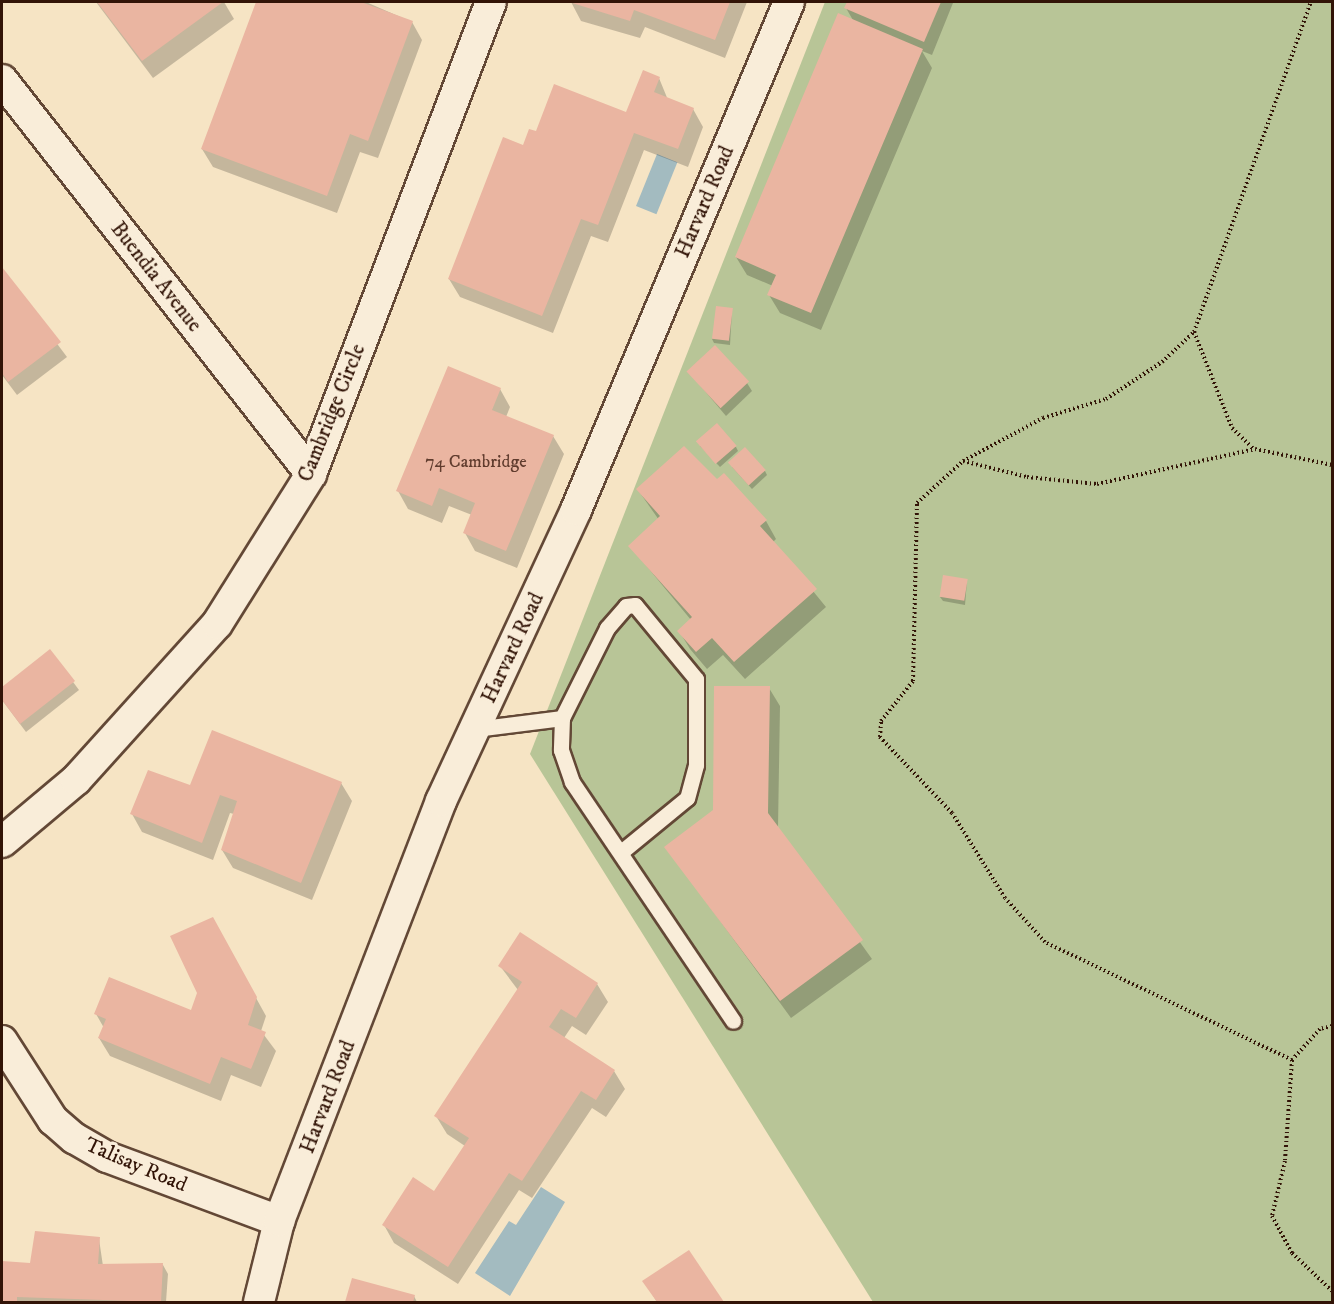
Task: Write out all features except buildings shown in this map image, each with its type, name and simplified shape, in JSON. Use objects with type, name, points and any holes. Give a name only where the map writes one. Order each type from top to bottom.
[{"type":"street","name":"Cambridge Circle","points":[[2,842],[76,780],[217,624],[311,474],[491,2]]},
{"type":"street","name":"Harvard Road","points":[[258,1302],[279,1221],[441,801],[576,510],[789,2]]},
{"type":"street","name":"Buendia Avenue","points":[[2,80],[311,474]]},
{"type":"street","name":"Talisay Road","points":[[2,1041],[54,1120],[74,1138],[106,1157],[279,1221]]},
{"type":"lane","points":[[621,852],[687,798],[696,765],[696,679],[635,604],[626,606],[607,628],[562,718],[561,750],[573,782],[733,1021]]},
{"type":"lane","points":[[475,729],[562,718]]},
{"type":"path","points":[[1292,1060],[1045,942],[1005,898],[951,813],[880,737],[881,721],[913,681],[917,503],[963,461],[1043,418],[1106,399],[1162,362],[1194,332],[1311,2]]},
{"type":"path","points":[[1194,332],[1232,428],[1255,449]]},
{"type":"path","points":[[963,461],[1027,477],[1097,484],[1255,449],[1332,465]]},
{"type":"path","points":[[1332,1026],[1320,1029],[1292,1060],[1286,1152],[1272,1216],[1293,1253],[1332,1291]]},
{"type":"green space","points":[[825,2],[1332,2],[1332,1302],[873,1302],[530,754]]},
{"type":"water","points":[[657,154],[677,162],[656,214],[636,206]]},
{"type":"water","points":[[541,1187],[565,1202],[510,1296],[475,1273],[509,1221],[516,1225]]}]
